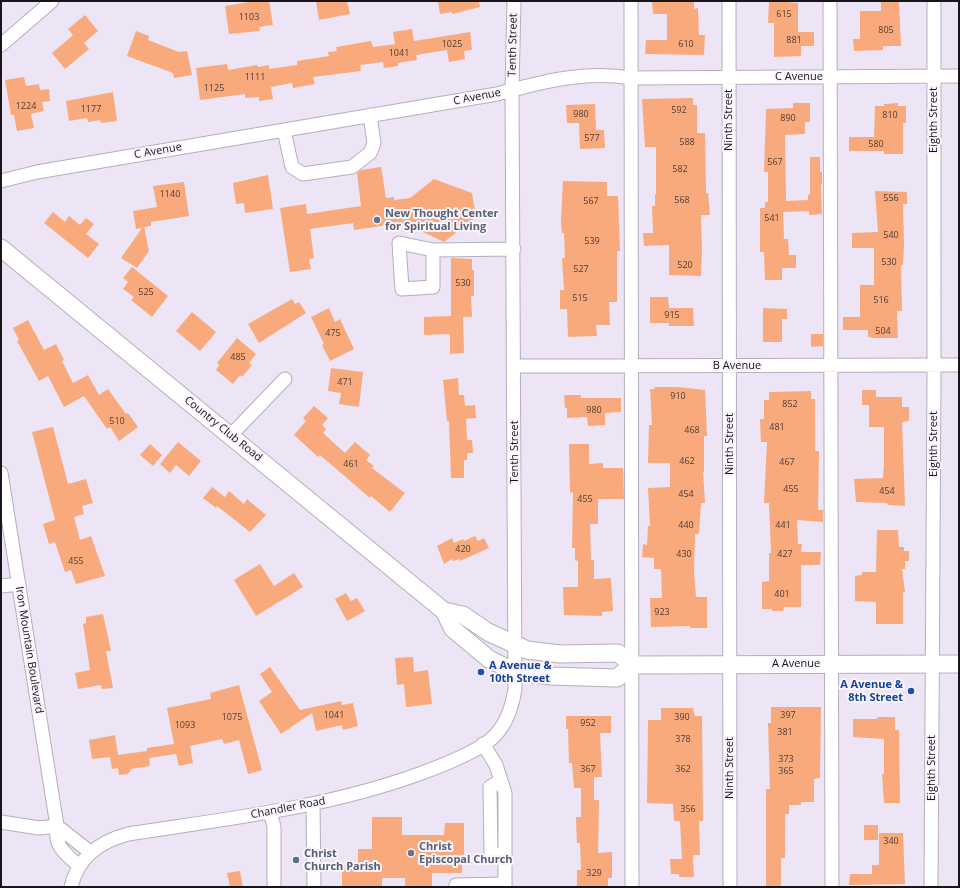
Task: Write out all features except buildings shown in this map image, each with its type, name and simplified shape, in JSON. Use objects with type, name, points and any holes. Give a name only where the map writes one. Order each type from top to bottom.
[{"type":"main road","name":"Country Club Road","points":[[1,248],[444,611],[453,629],[490,659],[515,672]]},
{"type":"main road","name":"Country Club Road","points":[[444,611],[463,614],[488,632],[515,646]]},
{"type":"main road","points":[[515,646],[537,652],[560,654],[618,653],[632,665],[617,678],[540,676],[515,672]]},
{"type":"main road","name":"A Avenue","points":[[632,665],[959,664]]},
{"type":"street","points":[[1,45],[52,1]]},
{"type":"street","name":"Tenth Street","points":[[482,744],[496,734],[507,719],[515,691],[515,366],[512,90],[514,1]]},
{"type":"street","points":[[631,1],[632,887]]},
{"type":"street","name":"Ninth Street","points":[[729,1],[730,887]]},
{"type":"street","points":[[830,1],[832,887]]},
{"type":"street","name":"Eighth Street","points":[[931,887],[934,365],[934,1]]},
{"type":"street","name":"C Avenue","points":[[1,181],[37,172],[370,115],[512,90],[547,81],[577,77],[959,76]]},
{"type":"street","points":[[284,130],[292,167],[303,174],[352,167],[370,154],[374,143],[370,115]]},
{"type":"street","points":[[433,250],[433,287],[402,289],[399,243],[433,250],[514,250]]},
{"type":"street","name":"B Avenue","points":[[515,366],[959,365]]},
{"type":"street","points":[[231,435],[285,379]]},
{"type":"street","name":"Iron Mountain Boulevard","points":[[1,473],[57,826],[55,837],[61,849],[79,866]]},
{"type":"street","points":[[1,586],[19,584]]},
{"type":"street","points":[[456,887],[456,885],[505,885],[505,793],[496,765],[482,744]]},
{"type":"street","name":"Chandler Road","points":[[90,852],[105,842],[128,834],[313,804],[409,777],[448,763],[482,744]]},
{"type":"street","points":[[313,804],[314,887]]},
{"type":"street","points":[[270,812],[274,830],[274,887]]},
{"type":"street","points":[[1,822],[39,828],[57,826],[90,852],[79,866],[71,887]]},
{"type":"place","name":"New Thought Center for Spiritual Living","points":[[377,220]]},
{"type":"place","name":"A Avenue & 10th Street","points":[[481,672]]},
{"type":"place","name":"A Avenue & 8th Street","points":[[911,691]]},
{"type":"place","name":"Christ Episcopal Church","points":[[411,853]]},
{"type":"place","name":"Christ Church Parish","points":[[296,860]]}]
